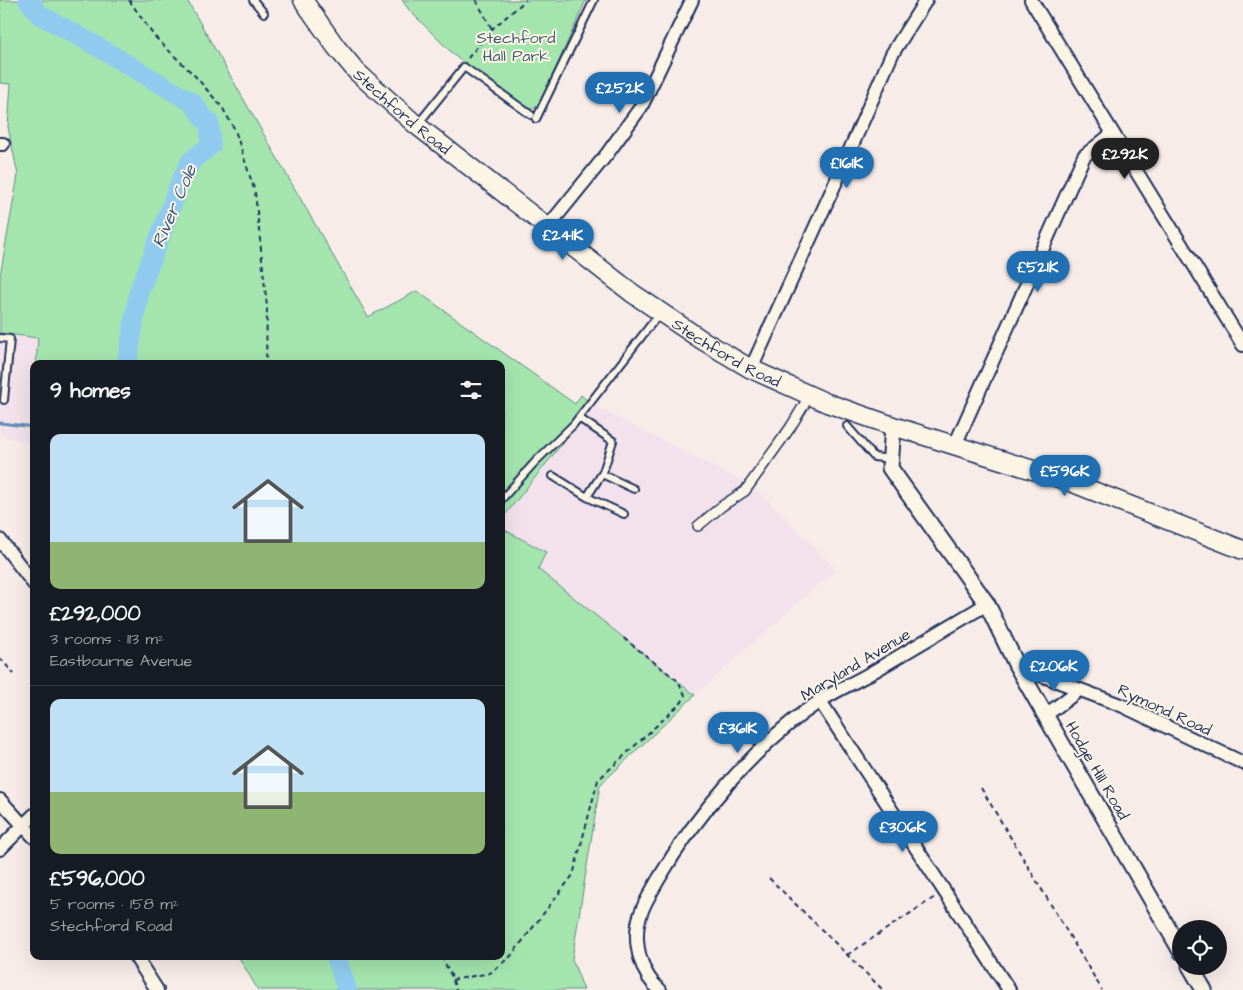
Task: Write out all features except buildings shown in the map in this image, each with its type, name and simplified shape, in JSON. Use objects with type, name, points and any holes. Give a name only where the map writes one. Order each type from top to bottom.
[{"type":"main road","name":"Stechford Road","points":[[303,0],[336,47],[358,72],[416,126],[660,313],[751,369],[810,395],[894,426],[1068,481],[1243,550]]},
{"type":"street","points":[[547,228],[607,154],[641,107],[692,0]]},
{"type":"street","points":[[751,369],[892,54],[926,0]]},
{"type":"street","points":[[1031,0],[1243,345]]},
{"type":"street","points":[[955,445],[1084,156],[1112,134]]},
{"type":"street","points":[[698,526],[722,506],[745,491],[790,428],[810,395]]},
{"type":"street","name":"Hodge Hill Road","points":[[894,426],[890,468],[987,604],[1017,666],[1172,935]]},
{"type":"street","points":[[0,540],[30,579]]},
{"type":"street","name":"Maryland Avenue","points":[[660,990],[650,980],[638,950],[638,924],[645,903],[673,855],[735,776],[776,735],[820,701],[987,604]]},
{"type":"street","name":"Rymond Road","points":[[1017,666],[1123,706],[1243,762]]},
{"type":"street","points":[[1046,715],[1079,690]]},
{"type":"street","points":[[820,701],[1009,990]]},
{"type":"street","points":[[0,800],[30,833]]},
{"type":"street","points":[[0,848],[30,819]]},
{"type":"street","points":[[138,960],[157,990]]},
{"type":"street","points":[[1195,975],[1204,990]]},
{"type":"lane","points":[[252,0],[264,13]]},
{"type":"lane","points":[[416,126],[464,67],[533,117],[594,0]]},
{"type":"lane","points":[[505,496],[579,418],[660,313]]},
{"type":"lane","points":[[0,338],[10,339],[4,400]]},
{"type":"lane","points":[[579,418],[613,441],[602,474],[587,497]]},
{"type":"lane","points":[[847,426],[874,457],[891,460]]},
{"type":"lane","points":[[602,474],[634,489]]},
{"type":"lane","points":[[553,476],[587,497],[624,514]]},
{"type":"path","points":[[129,0],[154,36],[222,107],[235,130],[255,192],[267,307],[266,360]]},
{"type":"path","points":[[476,0],[492,29]]},
{"type":"path","points":[[452,980],[490,973],[510,956],[574,875],[598,780],[682,702],[686,695],[678,681],[621,636]]},
{"type":"path","points":[[0,658],[14,674]]},
{"type":"path","points":[[981,788],[1102,990]]},
{"type":"path","points":[[769,878],[883,990]]},
{"type":"path","points":[[848,956],[944,891]]},
{"type":"path","points":[[443,960],[456,990]]},
{"type":"shaded area","points":[[0,333],[38,338],[36,360],[30,360],[30,423],[28,443],[0,436]]},
{"type":"shaded area","points":[[593,405],[747,483],[794,409],[804,415],[756,488],[836,569],[695,695],[537,569],[546,552],[505,530],[505,515]]},
{"type":"green space","points":[[0,0],[187,0],[368,317],[417,291],[575,404],[581,395],[593,405],[505,515],[505,360],[36,360],[38,338],[0,333],[0,276],[18,175],[8,127],[11,84],[0,83]]},
{"type":"green space","name":"Stechford Hall Park","points":[[402,0],[586,0],[539,106],[526,111],[456,57],[409,10]]},
{"type":"green space","points":[[505,530],[546,552],[538,569],[695,695],[600,785],[572,959],[584,990],[258,990],[240,960],[505,960]]},
{"type":"waterway","name":"River Cole","points":[[28,0],[40,15],[193,103],[204,119],[209,121],[211,145],[191,161],[180,183],[139,292],[128,360]]},
{"type":"waterway","points":[[0,423],[30,427]]},
{"type":"waterway","name":"River Cole","points":[[337,960],[347,990]]}]
